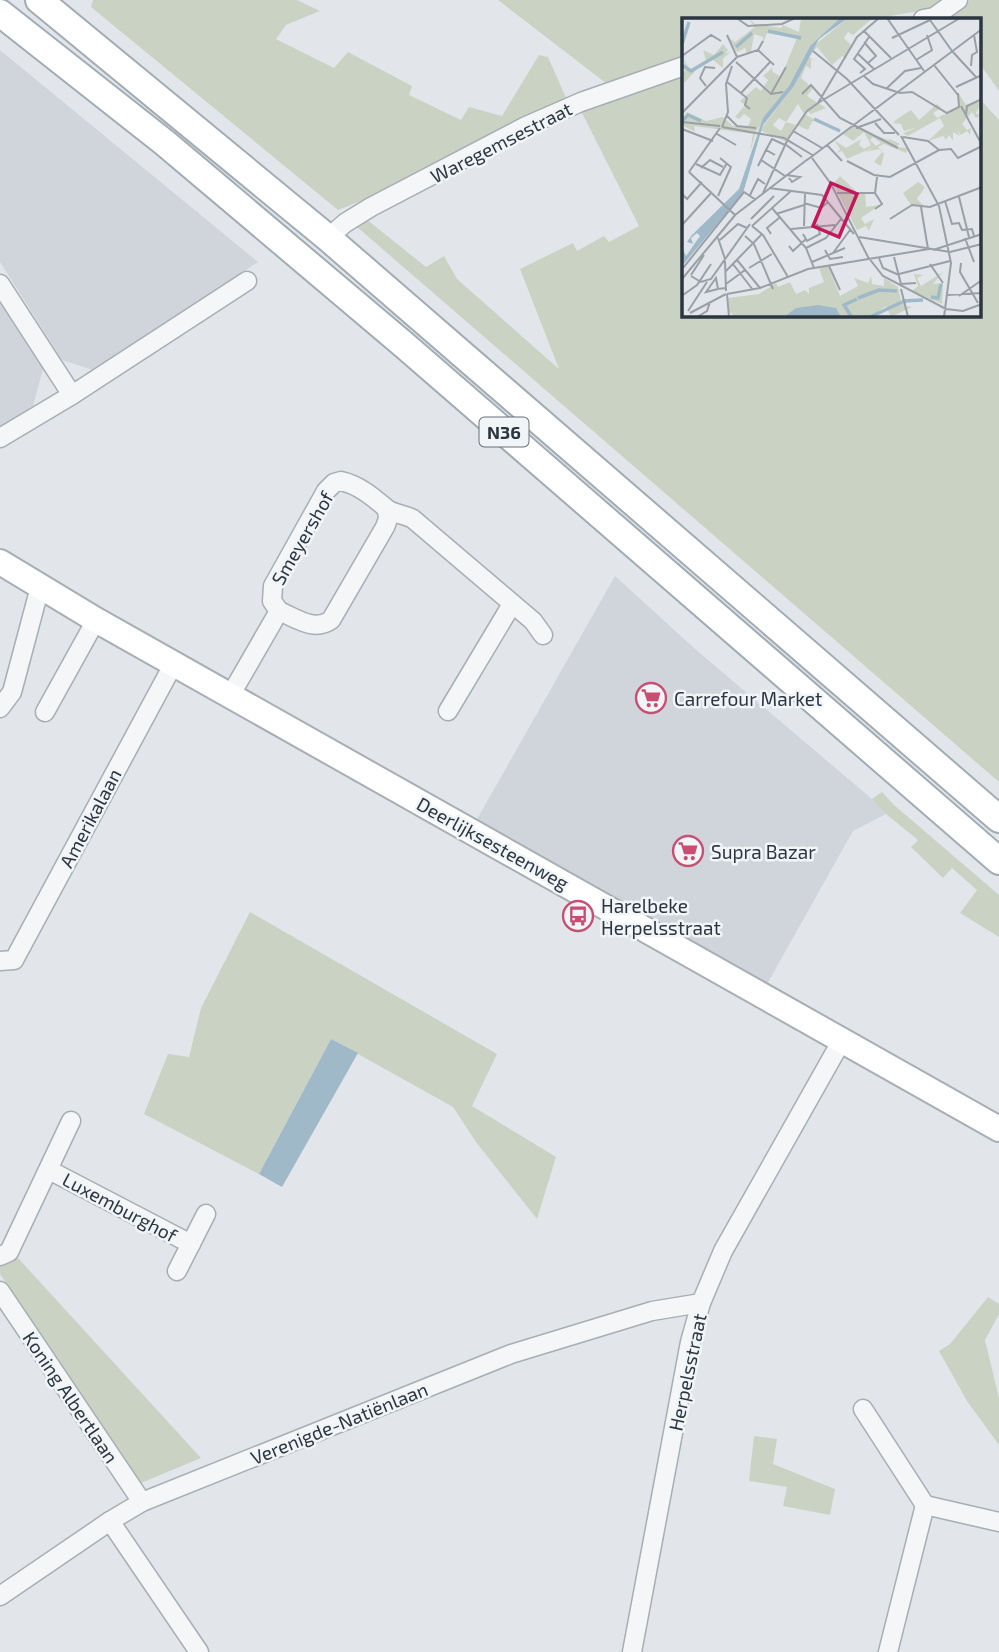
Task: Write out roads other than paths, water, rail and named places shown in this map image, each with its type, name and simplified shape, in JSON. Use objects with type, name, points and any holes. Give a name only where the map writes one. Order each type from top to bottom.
[{"type":"main road","name":"N36","points":[[39,0],[328,238],[999,819]]},
{"type":"main road","name":"N36","points":[[0,13],[165,143],[403,344],[999,861]]},
{"type":"main road","name":"Deerlijksesteenweg","points":[[0,562],[96,620],[999,1129]]},
{"type":"street","points":[[928,18],[958,0]]},
{"type":"street","name":"Waregemsestraat","points":[[328,238],[345,223],[371,207],[526,126],[581,102],[682,67]]},
{"type":"street","points":[[0,438],[72,395],[247,281]]},
{"type":"street","points":[[0,284],[72,395]]},
{"type":"street","name":"Smeyershof","points":[[341,481],[348,483],[378,500],[387,510],[385,527],[331,620],[325,624],[314,625],[279,611],[272,601],[273,586],[331,485],[341,481]]},
{"type":"street","name":"Smeyershof","points":[[387,510],[413,519],[533,621],[543,635]]},
{"type":"street","points":[[0,708],[12,692],[37,598],[43,588]]},
{"type":"street","points":[[447,711],[512,604]]},
{"type":"street","name":"Smeyershof","points":[[230,696],[279,611]]},
{"type":"street","points":[[45,712],[96,620]]},
{"type":"street","name":"Amerikalaan","points":[[0,961],[14,960],[174,663]]},
{"type":"street","name":"Herpelsstraat","points":[[632,1652],[690,1342],[701,1303],[723,1251],[842,1040]]},
{"type":"street","name":"Luxemburghof","points":[[0,1256],[9,1252],[71,1121]]},
{"type":"street","name":"Luxemburghof","points":[[50,1170],[191,1244]]},
{"type":"street","name":"Luxemburghof","points":[[177,1271],[206,1214]]},
{"type":"street","name":"Koning Albertlaan","points":[[0,1291],[142,1502]]},
{"type":"street","name":"Verenigde-Natiënlaan","points":[[0,1596],[142,1502],[511,1354],[652,1311],[701,1303]]},
{"type":"street","points":[[863,1409],[925,1505],[999,1522]]},
{"type":"street","points":[[888,1652],[925,1505]]},
{"type":"street","points":[[110,1521],[200,1652]]},
{"type":"water","points":[[331,1039],[358,1053],[282,1187],[259,1174]]},
{"type":"place","name":"Carrefour Market","points":[[651,698]]},
{"type":"place","name":"Supra Bazar","points":[[688,851]]},
{"type":"place","name":"Harelbeke Herpelsstraat","points":[[578,916]]}]
